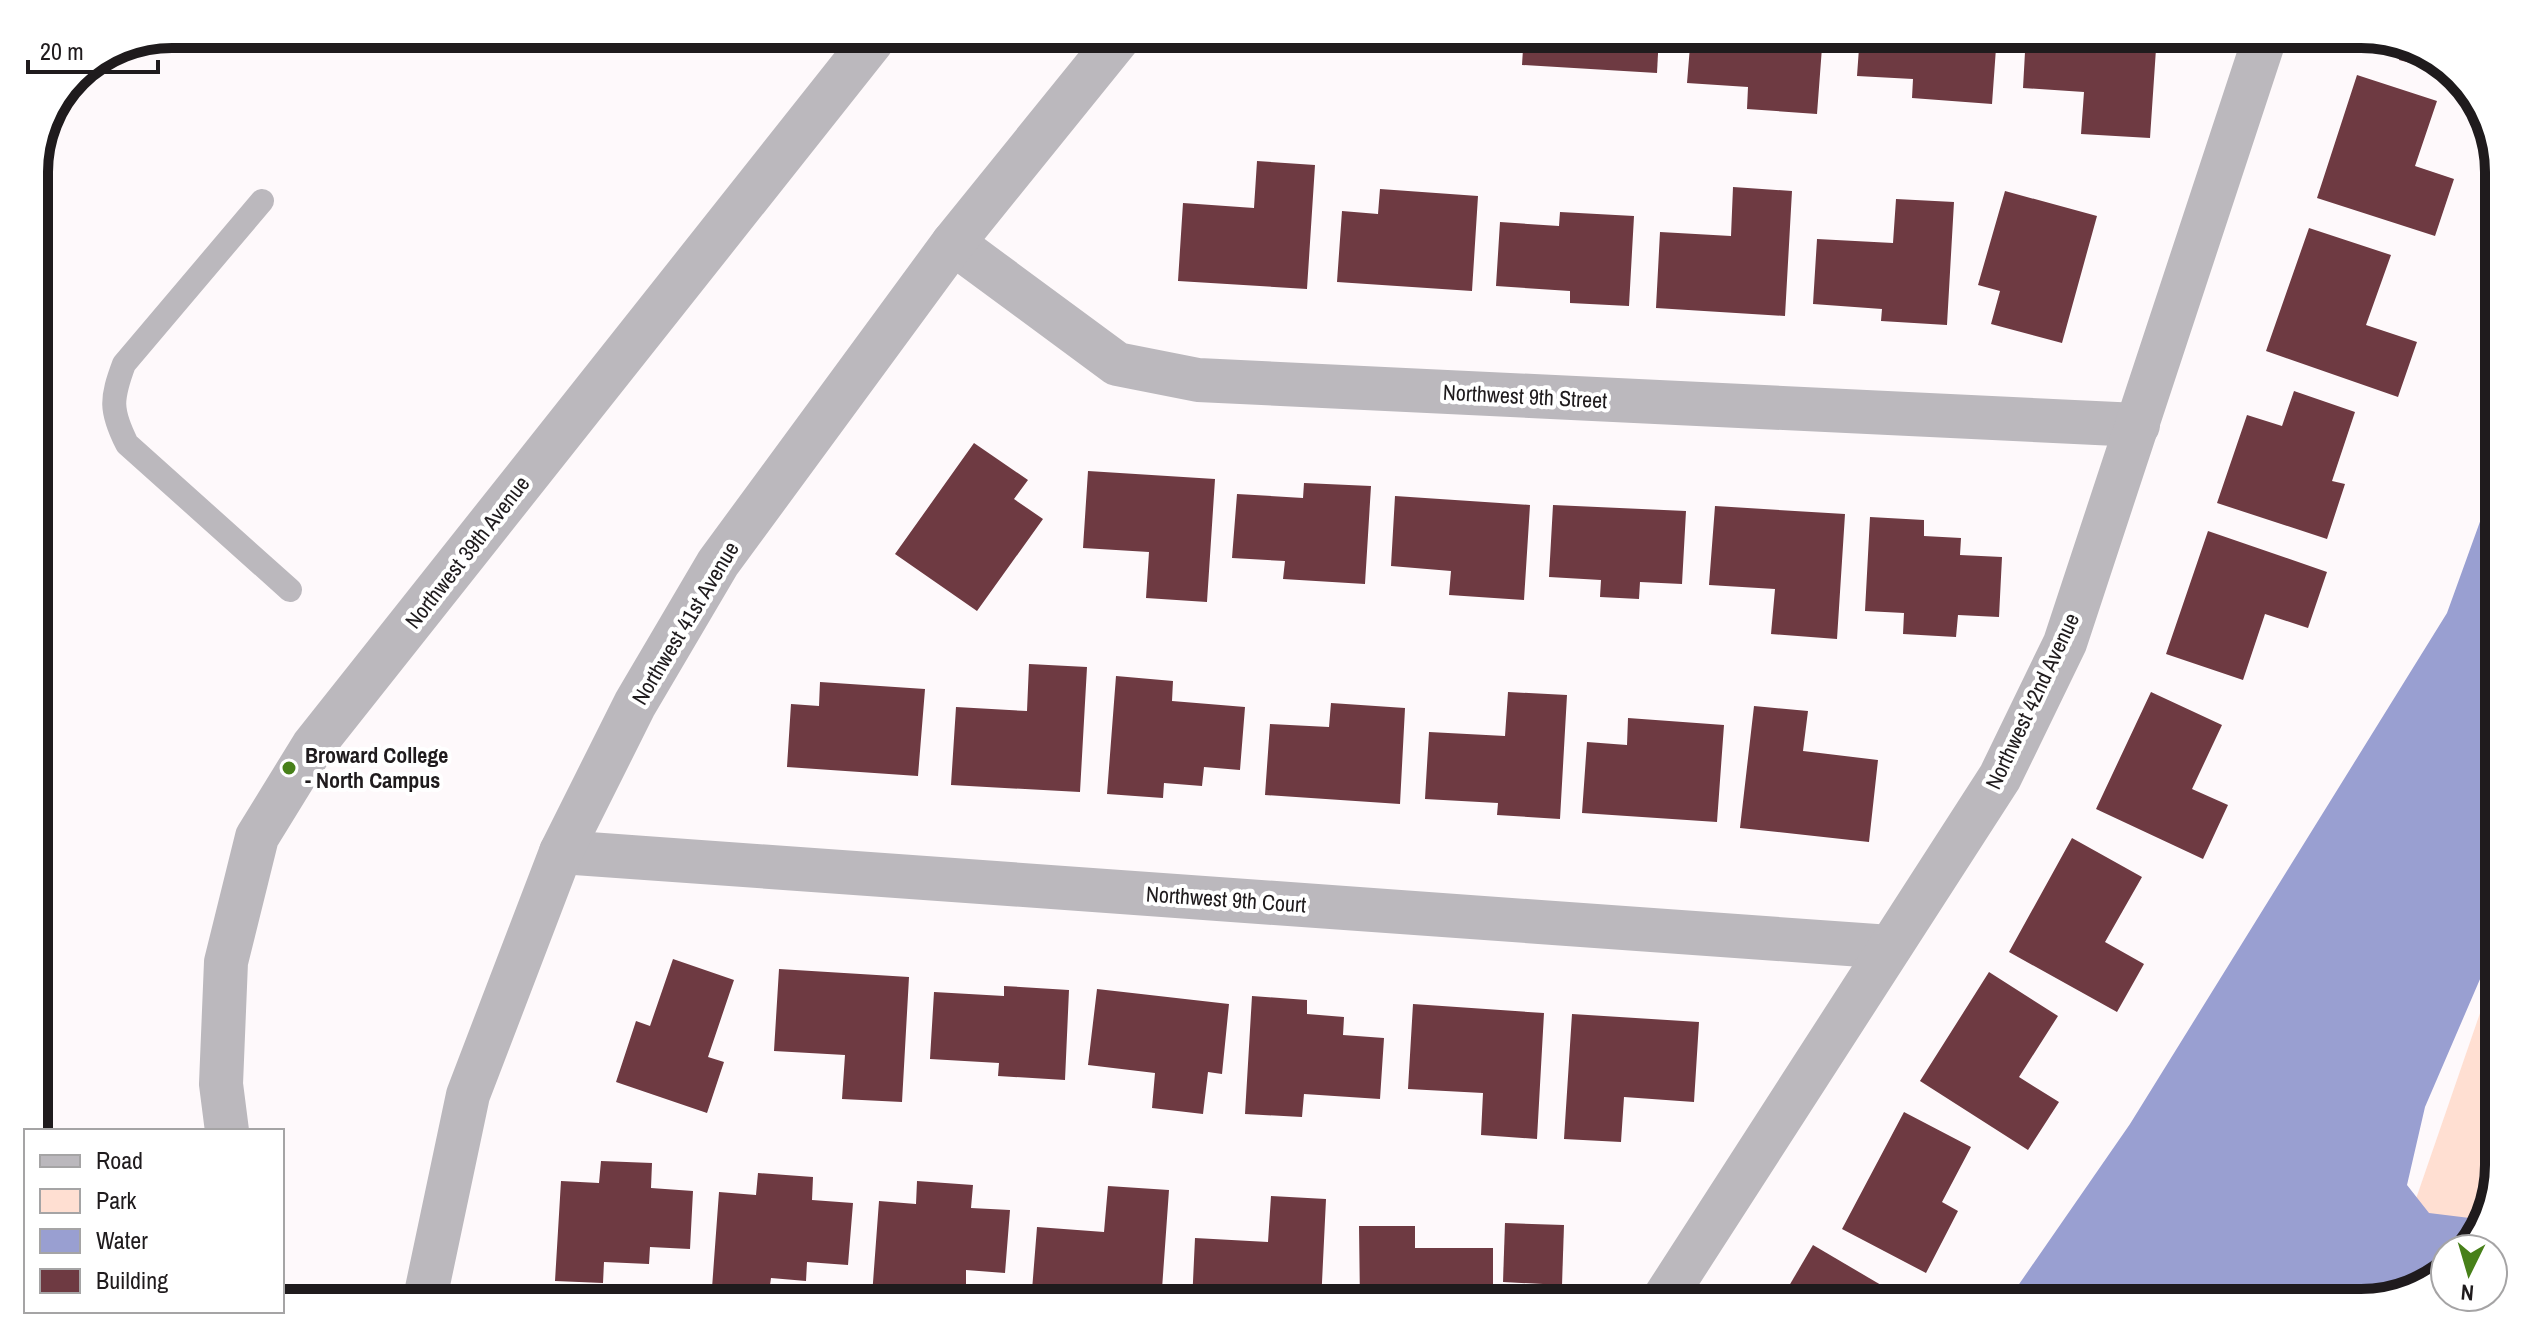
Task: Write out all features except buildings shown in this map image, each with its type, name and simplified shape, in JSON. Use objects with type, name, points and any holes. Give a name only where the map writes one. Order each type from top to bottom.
[{"type":"street","name":"Northwest 39th Avenue","points":[[227,1129],[221,1084],[226,962],[257,837],[313,746],[860,48]]},
{"type":"street","name":"Northwest 41st Avenue","points":[[427,1289],[468,1095],[561,852],[635,704],[718,563],[953,243],[1111,48]]},
{"type":"street","name":"Northwest 42nd Avenue","points":[[1670,1289],[2000,777],[2065,643],[2261,48]]},
{"type":"street","name":"Northwest 9th Street","points":[[953,243],[1117,364],[1198,380],[2138,425]]},
{"type":"street","name":"Northwest 9th Court","points":[[561,852],[1890,947]]},
{"type":"lane","points":[[262,201],[124,364],[115,390],[114,418],[127,444],[290,590]]},
{"type":"green space","points":[[2485,999],[2485,1165],[2481,1197],[2469,1225],[2408,1222]]},
{"type":"water","points":[[2485,508],[2485,968],[2425,1107],[2407,1185],[2429,1213],[2473,1218],[2465,1233],[2429,1233],[2429,1268],[2408,1280],[2377,1288],[2016,1289],[2130,1124],[2447,613]]},
{"type":"place","name":"Broward College - North Campus","points":[[289,768]]}]
